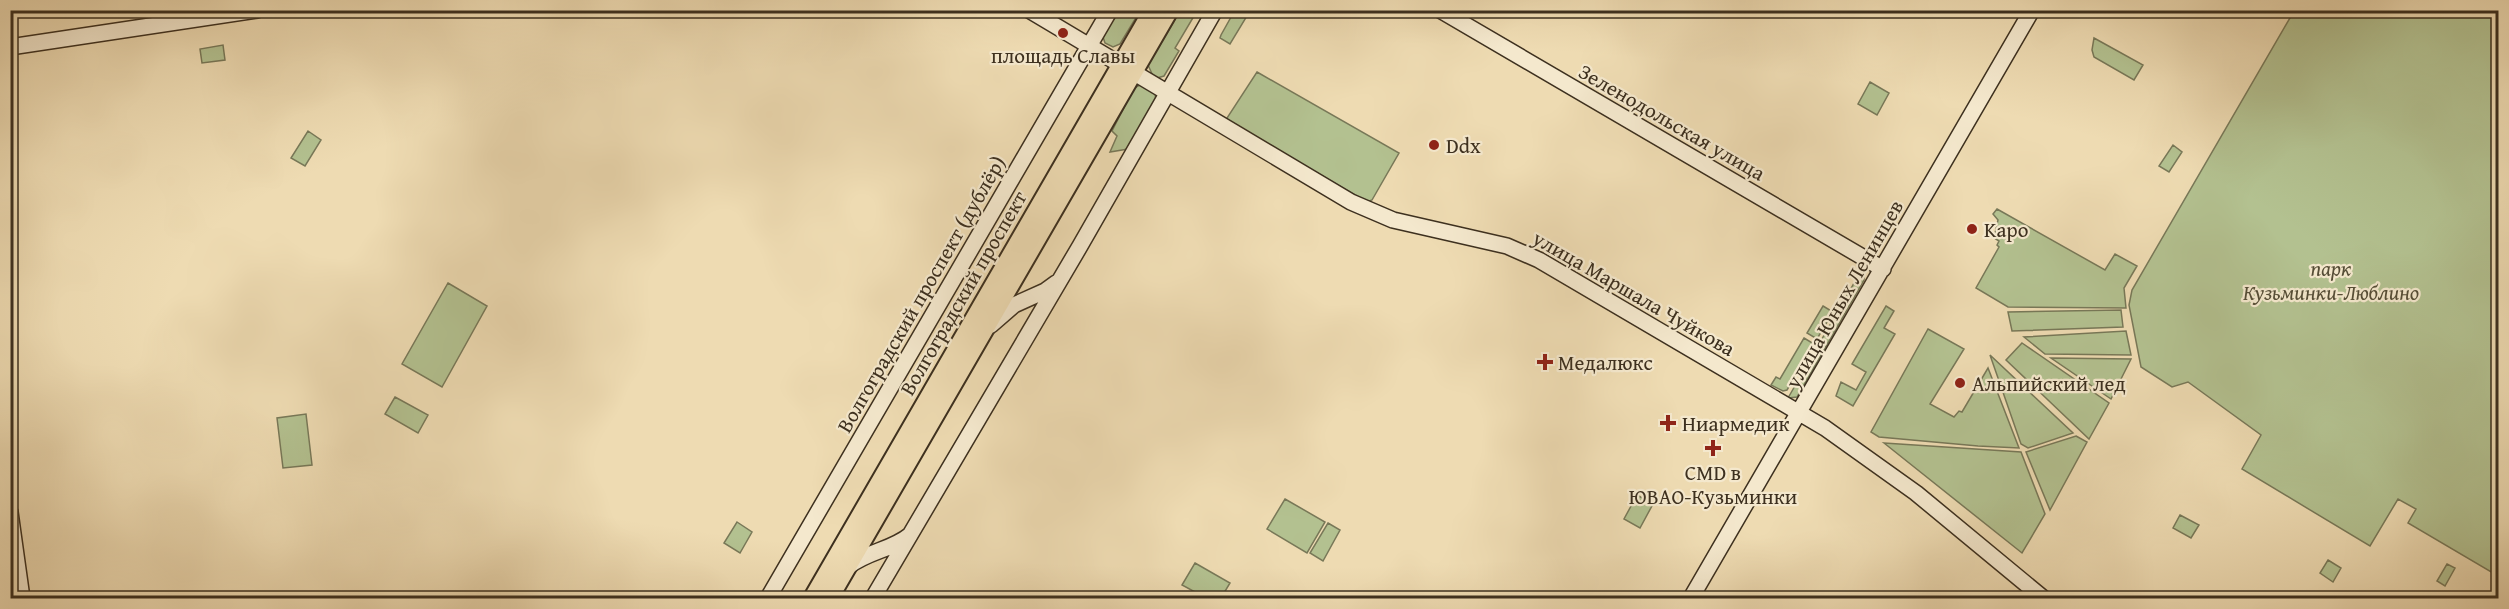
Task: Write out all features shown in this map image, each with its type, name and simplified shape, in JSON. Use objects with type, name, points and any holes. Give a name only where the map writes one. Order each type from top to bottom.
[{"type":"main road","name":"Волгоградский проспект","points":[[830,598],[985,331],[1128,68],[1152,10]]},
{"type":"main road","name":"Волгоградский проспект","points":[[812,598],[1128,68],[1170,10]]},
{"type":"street","points":[[10,47],[257,10]]},
{"type":"street","name":"улица Маршала Чуйкова","points":[[1029,10],[1346,199],[1393,220],[1507,246],[1539,260],[1825,428],[1916,493],[2043,598]]},
{"type":"street","name":"Волгоградский проспект (дублёр)","points":[[768,598],[1110,10]]},
{"type":"street","points":[[873,598],[1061,279],[1215,10]]},
{"type":"street","name":"Зеленодольская улица","points":[[1440,10],[1883,269]]},
{"type":"street","name":"улица Юных Ленинцев","points":[[1691,598],[2032,10]]},
{"type":"street","points":[[985,331],[1014,305],[1045,291],[1061,279]]},
{"type":"street","points":[[10,512],[22,598]]},
{"type":"street","points":[[847,568],[860,557],[900,542],[910,534]]},
{"type":"green space","points":[[1235,10],[1250,11],[1230,44],[1220,38]]},
{"type":"green space","points":[[1115,11],[1140,11],[1120,44],[1113,47],[1105,43],[1102,34]]},
{"type":"green space","points":[[1180,11],[1197,11],[1175,48],[1179,51],[1164,76],[1157,78],[1153,76],[1148,65]]},
{"type":"green space","name":"парк Кузьминки-Люблино","points":[[2294,11],[2498,11],[2498,576],[2408,523],[2416,509],[2398,499],[2370,546],[2242,469],[2261,435],[2188,382],[2172,387],[2141,367],[2129,305],[2132,290]]},
{"type":"green space","points":[[2094,38],[2143,65],[2134,80],[2094,57],[2092,50]]},
{"type":"green space","points":[[223,45],[225,60],[202,63],[200,49]]},
{"type":"green space","points":[[1257,72],[1399,153],[1372,200],[1367,202],[1228,121],[1227,118]]},
{"type":"green space","points":[[1870,82],[1889,93],[1877,115],[1858,104]]},
{"type":"green space","points":[[1140,85],[1155,93],[1156,101],[1128,149],[1110,152],[1117,136],[1112,131],[1134,88]]},
{"type":"green space","points":[[308,131],[321,140],[305,166],[291,158]]},
{"type":"green space","points":[[2173,145],[2182,152],[2169,172],[2159,166]]},
{"type":"green space","points":[[1997,209],[2105,270],[2115,254],[2137,266],[2124,288],[2126,308],[2008,307],[1976,288],[1999,247],[1997,245],[1999,241],[1994,238],[1998,220],[1993,214]]},
{"type":"green space","points":[[1861,271],[1864,274],[1864,280],[1797,397],[1788,398]]},
{"type":"green space","points":[[448,283],[487,306],[442,387],[402,364]]},
{"type":"green space","points":[[1823,306],[1833,312],[1817,339],[1807,333]]},
{"type":"green space","points":[[1886,306],[1894,311],[1884,328],[1895,334],[1853,406],[1836,396],[1841,382],[1856,390],[1866,372],[1852,364]]},
{"type":"green space","points":[[2121,310],[2123,327],[2012,331],[2008,312]]},
{"type":"green space","points":[[1928,329],[1964,349],[1930,404],[1954,417],[1959,411],[1962,412],[1988,368],[2019,448],[1879,437],[1871,432]]},
{"type":"green space","points":[[2126,331],[2131,355],[2045,354],[2024,337]]},
{"type":"green space","points":[[1804,338],[1814,344],[1787,390],[1783,391],[1771,385],[1776,377],[1780,379]]},
{"type":"green space","points":[[2022,343],[2109,403],[2089,439],[2006,360]]},
{"type":"green space","points":[[1990,355],[2073,433],[2028,448],[2021,444]]},
{"type":"green space","points":[[2051,358],[2131,359],[2111,399]]},
{"type":"green space","points":[[395,397],[428,415],[418,433],[385,414]]},
{"type":"green space","points":[[306,414],[312,465],[283,468],[277,418]]},
{"type":"green space","points":[[2076,436],[2087,442],[2050,510],[2026,452]]},
{"type":"green space","points":[[1884,443],[2021,452],[2045,514],[2022,553]]},
{"type":"green space","points":[[1637,495],[1653,504],[1640,528],[1624,519]]},
{"type":"green space","points":[[1285,499],[1325,522],[1307,553],[1267,529]]},
{"type":"green space","points":[[2180,515],[2199,525],[2191,538],[2173,528]]},
{"type":"green space","points":[[737,522],[752,532],[740,553],[724,543]]},
{"type":"green space","points":[[1328,523],[1340,530],[1323,561],[1310,553]]},
{"type":"green space","points":[[2328,560],[2341,568],[2333,582],[2320,573]]},
{"type":"green space","points":[[1195,563],[1230,583],[1221,598],[1206,598],[1182,585]]},
{"type":"green space","points":[[2447,564],[2455,568],[2445,586],[2437,581]]},
{"type":"place","name":"площадь Славы","points":[[1063,33]]},
{"type":"place","name":"Ddx","points":[[1434,145]]},
{"type":"place","name":"Kapo","points":[[1972,229]]},
{"type":"place","name":"Медалюкс","points":[[1545,362]]},
{"type":"place","name":"Альпийский лед","points":[[1960,383]]},
{"type":"place","name":"Ниармедик","points":[[1668,423]]},
{"type":"place","name":"CMD в ЮВАО-Кузьминки","points":[[1713,448]]}]
